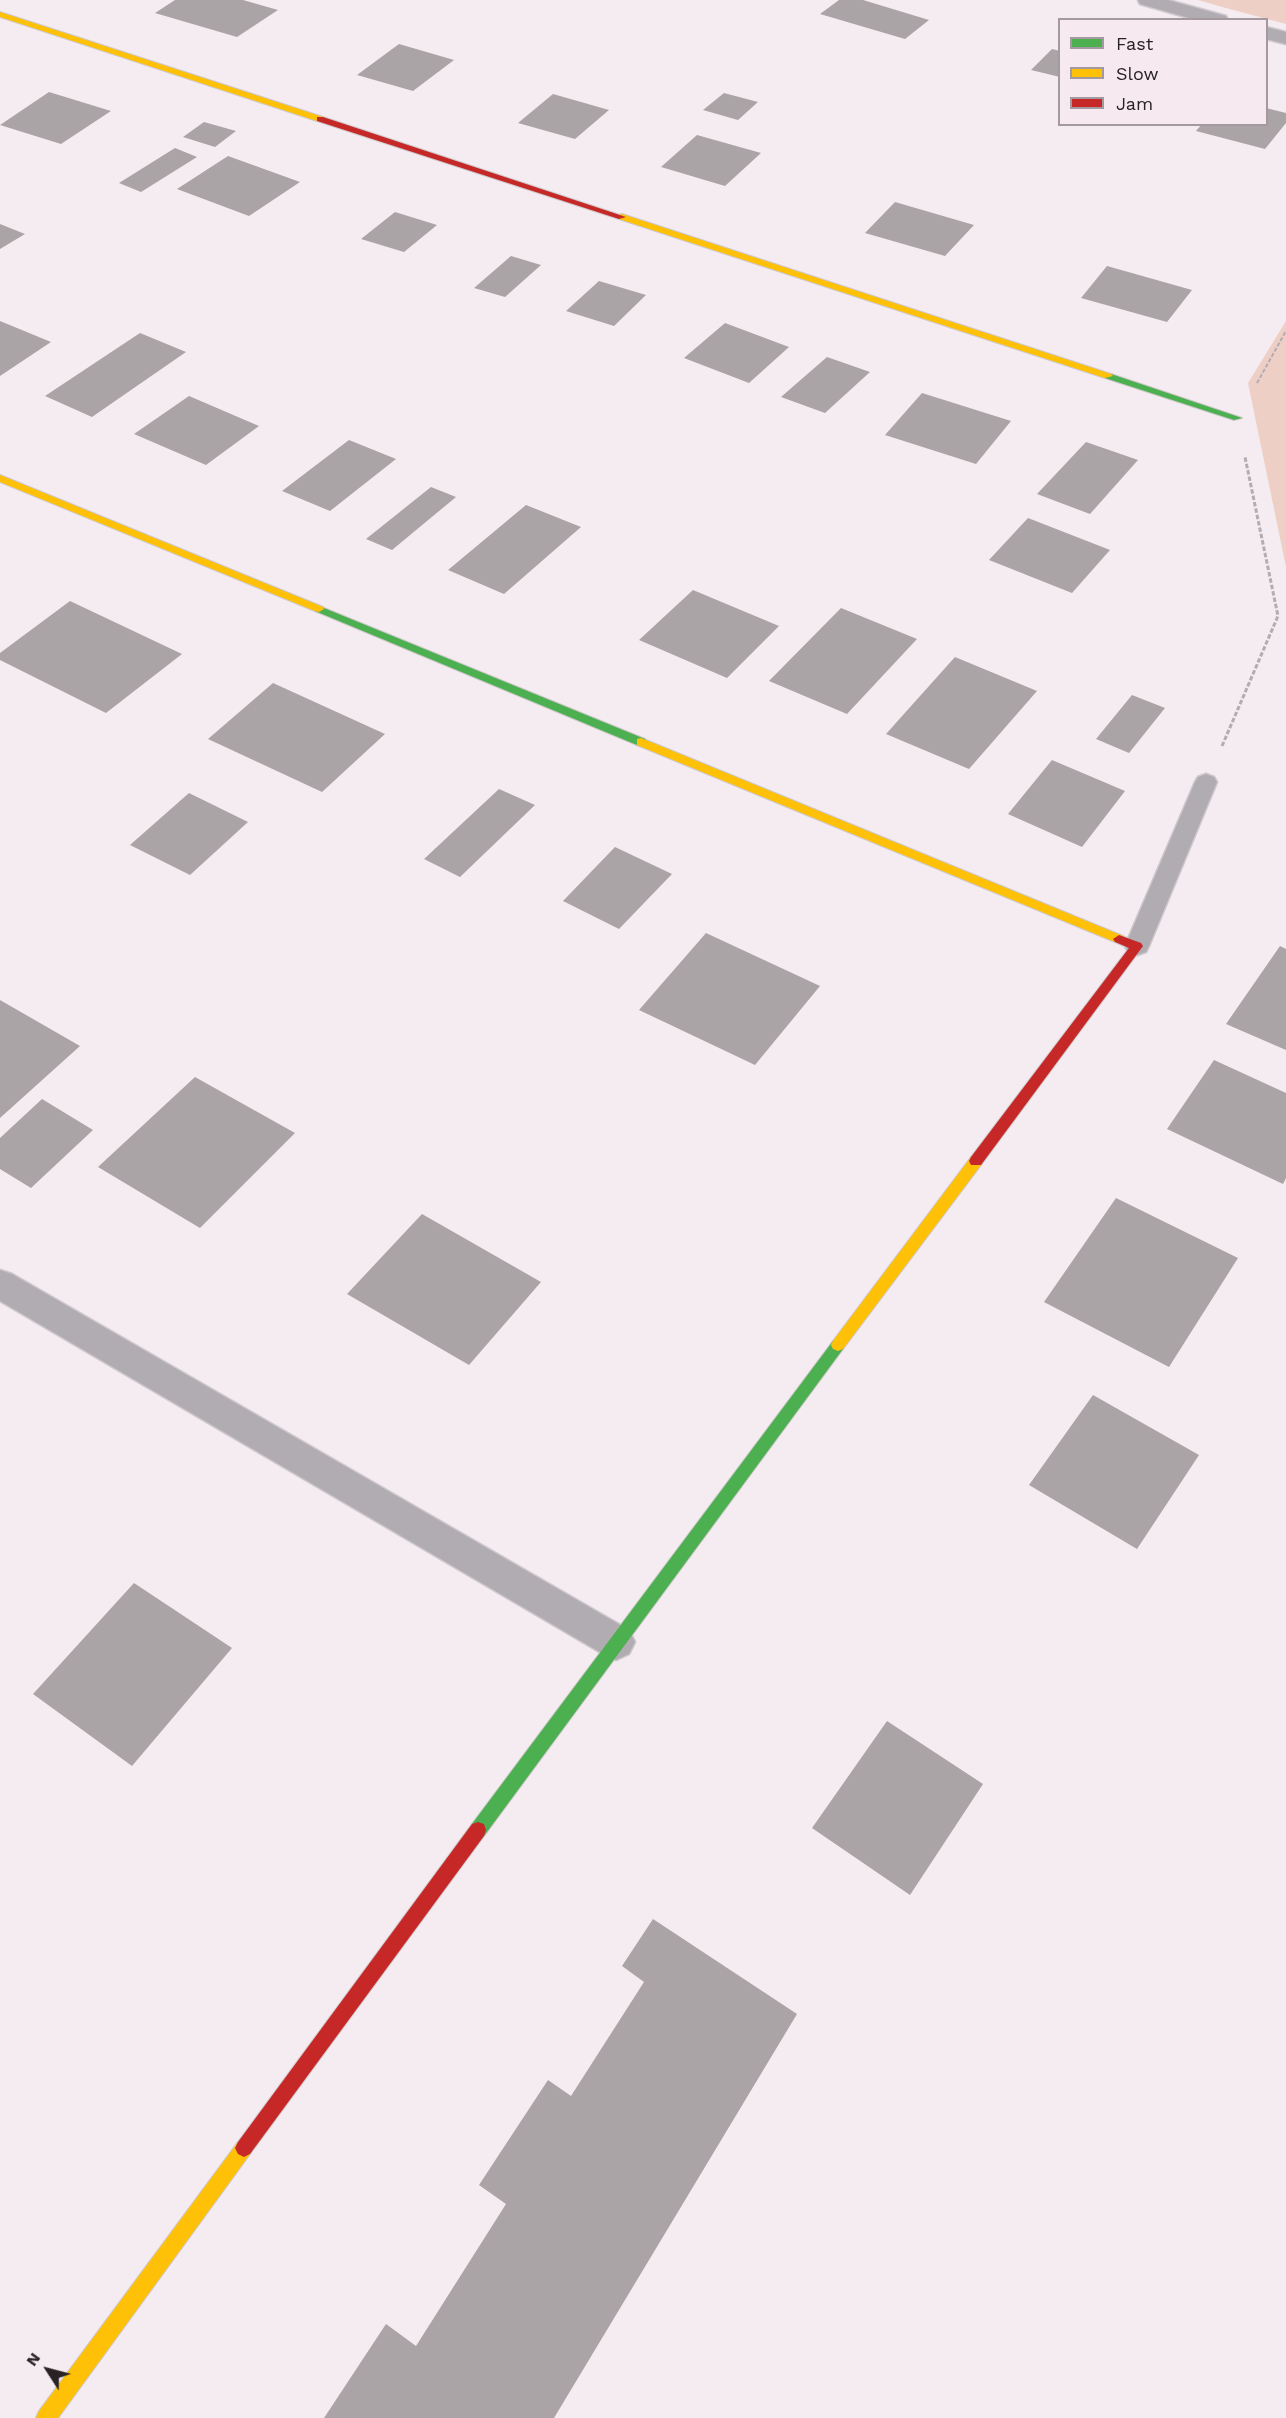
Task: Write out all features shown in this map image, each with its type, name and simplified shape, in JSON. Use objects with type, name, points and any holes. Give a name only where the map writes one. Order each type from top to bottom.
[{"type":"street","points":[[1147,0],[1212,18]]},
{"type":"street","points":[[0,14],[1237,418]]},
{"type":"street","points":[[1268,34],[1286,38]]},
{"type":"street","points":[[0,478],[1137,946],[616,1642],[46,2418]]},
{"type":"street","points":[[0,1284],[616,1642]]},
{"type":"lane","points":[[1137,946],[1206,783]]},
{"type":"path","points":[[1206,783],[1278,616],[1237,418],[1286,332]]},
{"type":"shaded area","points":[[1198,0],[1286,0],[1286,24],[1268,18]]},
{"type":"shaded area","points":[[1286,321],[1286,567],[1248,383]]},
{"type":"building","points":[[175,0],[243,0],[278,10],[237,37],[155,13]]},
{"type":"building","points":[[839,0],[863,0],[929,20],[905,39],[820,14]]},
{"type":"building","points":[[399,44],[454,60],[413,91],[357,75]]},
{"type":"building","points":[[1052,49],[1058,50],[1058,77],[1031,70]]},
{"type":"building","points":[[49,92],[111,111],[61,144],[0,125]]},
{"type":"building","points":[[724,93],[758,102],[738,120],[703,110]]},
{"type":"building","points":[[553,94],[609,110],[575,139],[518,123]]},
{"type":"building","points":[[1268,108],[1286,113],[1286,123],[1265,149],[1196,131],[1200,126],[1268,126]]},
{"type":"building","points":[[204,122],[236,131],[215,147],[183,137]]},
{"type":"building","points":[[697,135],[761,153],[725,186],[661,167]]},
{"type":"building","points":[[175,148],[197,157],[141,192],[119,183]]},
{"type":"building","points":[[228,156],[300,182],[249,216],[177,189]]},
{"type":"building","points":[[895,202],[974,225],[945,256],[865,233]]},
{"type":"building","points":[[395,212],[437,225],[404,252],[361,239]]},
{"type":"building","points":[[0,224],[25,234],[0,249]]},
{"type":"building","points":[[511,256],[541,265],[505,297],[474,288]]},
{"type":"building","points":[[1107,266],[1192,290],[1167,322],[1081,298]]},
{"type":"building","points":[[599,281],[646,295],[614,326],[566,311]]},
{"type":"building","points":[[0,321],[51,342],[0,376]]},
{"type":"building","points":[[725,323],[789,347],[749,383],[684,358]]},
{"type":"building","points":[[140,333],[186,352],[92,417],[45,396]]},
{"type":"building","points":[[827,357],[870,372],[825,413],[781,397]]},
{"type":"building","points":[[922,393],[1011,421],[976,464],[885,435]]},
{"type":"building","points":[[189,396],[259,426],[206,465],[134,434]]},
{"type":"building","points":[[349,440],[396,459],[330,511],[282,491]]},
{"type":"building","points":[[1086,442],[1138,460],[1090,514],[1037,494]]},
{"type":"building","points":[[431,487],[456,497],[392,550],[366,539]]},
{"type":"building","points":[[526,505],[581,527],[504,594],[448,570]]},
{"type":"building","points":[[1028,518],[1110,550],[1072,593],[989,560]]},
{"type":"building","points":[[693,590],[779,626],[727,678],[639,640]]},
{"type":"building","points":[[70,601],[182,654],[106,713],[0,660],[0,653]]},
{"type":"building","points":[[841,608],[917,639],[847,714],[769,681]]},
{"type":"building","points":[[955,657],[1037,691],[969,769],[886,734]]},
{"type":"building","points":[[273,683],[385,734],[322,792],[208,739]]},
{"type":"building","points":[[1132,695],[1165,708],[1129,753],[1096,739]]},
{"type":"building","points":[[1052,760],[1125,791],[1082,847],[1008,814]]},
{"type":"building","points":[[499,789],[535,805],[460,877],[424,859]]},
{"type":"building","points":[[189,793],[248,822],[190,875],[130,845]]},
{"type":"building","points":[[615,847],[672,874],[619,929],[563,901]]},
{"type":"building","points":[[706,933],[820,986],[755,1065],[639,1010]]},
{"type":"building","points":[[1280,946],[1286,949],[1286,1050],[1226,1024]]},
{"type":"building","points":[[0,1000],[80,1046],[0,1118]]},
{"type":"building","points":[[1214,1060],[1286,1093],[1286,1178],[1283,1184],[1167,1129]]},
{"type":"building","points":[[195,1077],[295,1133],[200,1228],[98,1167]]},
{"type":"building","points":[[42,1099],[93,1130],[31,1188],[0,1169],[0,1138]]},
{"type":"building","points":[[1116,1198],[1238,1258],[1169,1367],[1044,1302]]},
{"type":"building","points":[[422,1214],[541,1282],[469,1365],[347,1294]]},
{"type":"building","points":[[1093,1395],[1199,1455],[1137,1549],[1029,1485]]},
{"type":"building","points":[[134,1583],[232,1648],[132,1766],[33,1694]]},
{"type":"building","points":[[887,1721],[983,1784],[910,1895],[812,1828]]},
{"type":"building","points":[[653,1919],[797,2014],[554,2418],[324,2418],[386,2324],[416,2346],[506,2204],[479,2185],[548,2080],[571,2096],[644,1982],[622,1966]]},
{"type":"traffic: fast","points":[[1108,376],[1237,418]]},
{"type":"traffic: fast","points":[[319,609],[641,742]]},
{"type":"traffic: fast","points":[[478,1830],[838,1345]]},
{"type":"traffic: slow","points":[[0,14],[320,119]]},
{"type":"traffic: slow","points":[[622,217],[1108,376]]},
{"type":"traffic: slow","points":[[0,478],[319,609]]},
{"type":"traffic: slow","points":[[641,742],[1119,939]]},
{"type":"traffic: slow","points":[[838,1345],[976,1161]]},
{"type":"traffic: slow","points":[[46,2418],[244,2148]]},
{"type":"traffic: jam","points":[[320,119],[622,217]]},
{"type":"traffic: jam","points":[[976,1161],[1137,946],[1119,939]]},
{"type":"traffic: jam","points":[[244,2148],[478,1830]]}]
